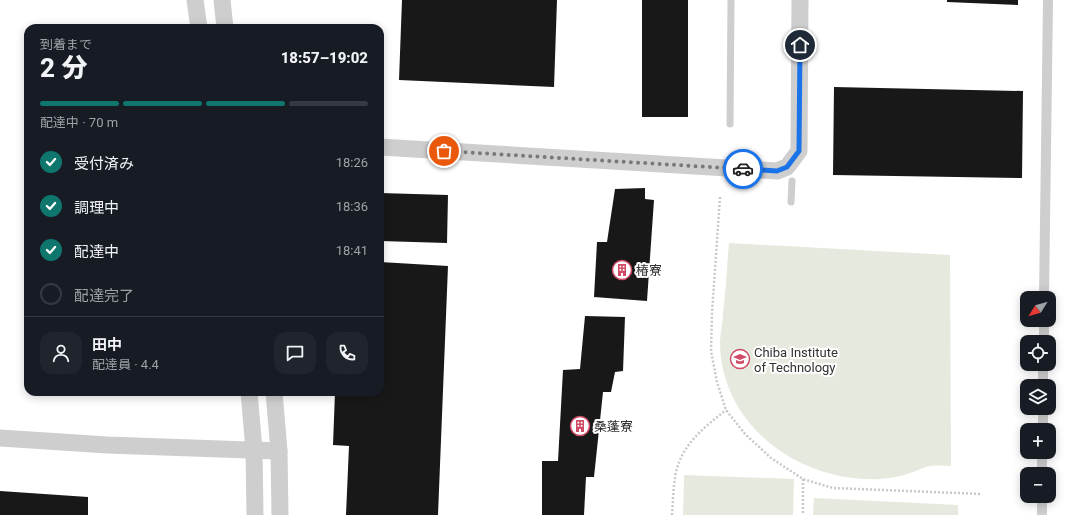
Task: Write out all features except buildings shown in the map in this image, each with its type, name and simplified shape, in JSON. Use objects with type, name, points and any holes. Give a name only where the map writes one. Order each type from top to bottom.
[{"type":"street","points":[[195,0],[198,24]]},
{"type":"street","points":[[222,0],[225,24]]},
{"type":"street","points":[[384,147],[777,171],[787,167],[799,151],[800,0]]},
{"type":"street","points":[[1044,291],[1048,0]]},
{"type":"street","points":[[249,396],[254,450],[255,515]]},
{"type":"street","points":[[274,396],[279,451],[280,515]]},
{"type":"street","points":[[0,438],[122,446],[279,451]]},
{"type":"street","points":[[1042,503],[1042,515]]},
{"type":"lane","points":[[730,124],[731,0]]},
{"type":"lane","points":[[790,202],[792,181]]},
{"type":"path","points":[[720,196],[712,313],[711,351],[717,382],[726,410],[745,434],[771,458],[803,479],[833,488],[982,494]]},
{"type":"path","points":[[672,515],[675,477],[680,459],[698,433],[726,410]]},
{"type":"path","points":[[803,479],[803,515]]},
{"type":"shaded area","points":[[729,243],[950,255],[951,466],[930,466],[905,475],[882,479],[865,479],[838,475],[811,467],[787,455],[765,439],[747,420],[733,397],[723,371],[720,339],[723,320]]},
{"type":"shaded area","points":[[684,475],[794,479],[793,515],[683,515]]},
{"type":"shaded area","points":[[814,498],[958,505],[958,515],[813,515]]},
{"type":"way so far","points":[[444,151],[743,169]]},
{"type":"place","name":"椿寮","points":[[622,270]]},
{"type":"place","name":"Chiba Institute of Technology","points":[[740,359]]},
{"type":"place","name":"桑蓬寮","points":[[580,426]]},
{"type":"route","points":[[743,169],[777,171],[787,167],[799,151],[800,45]]}]
